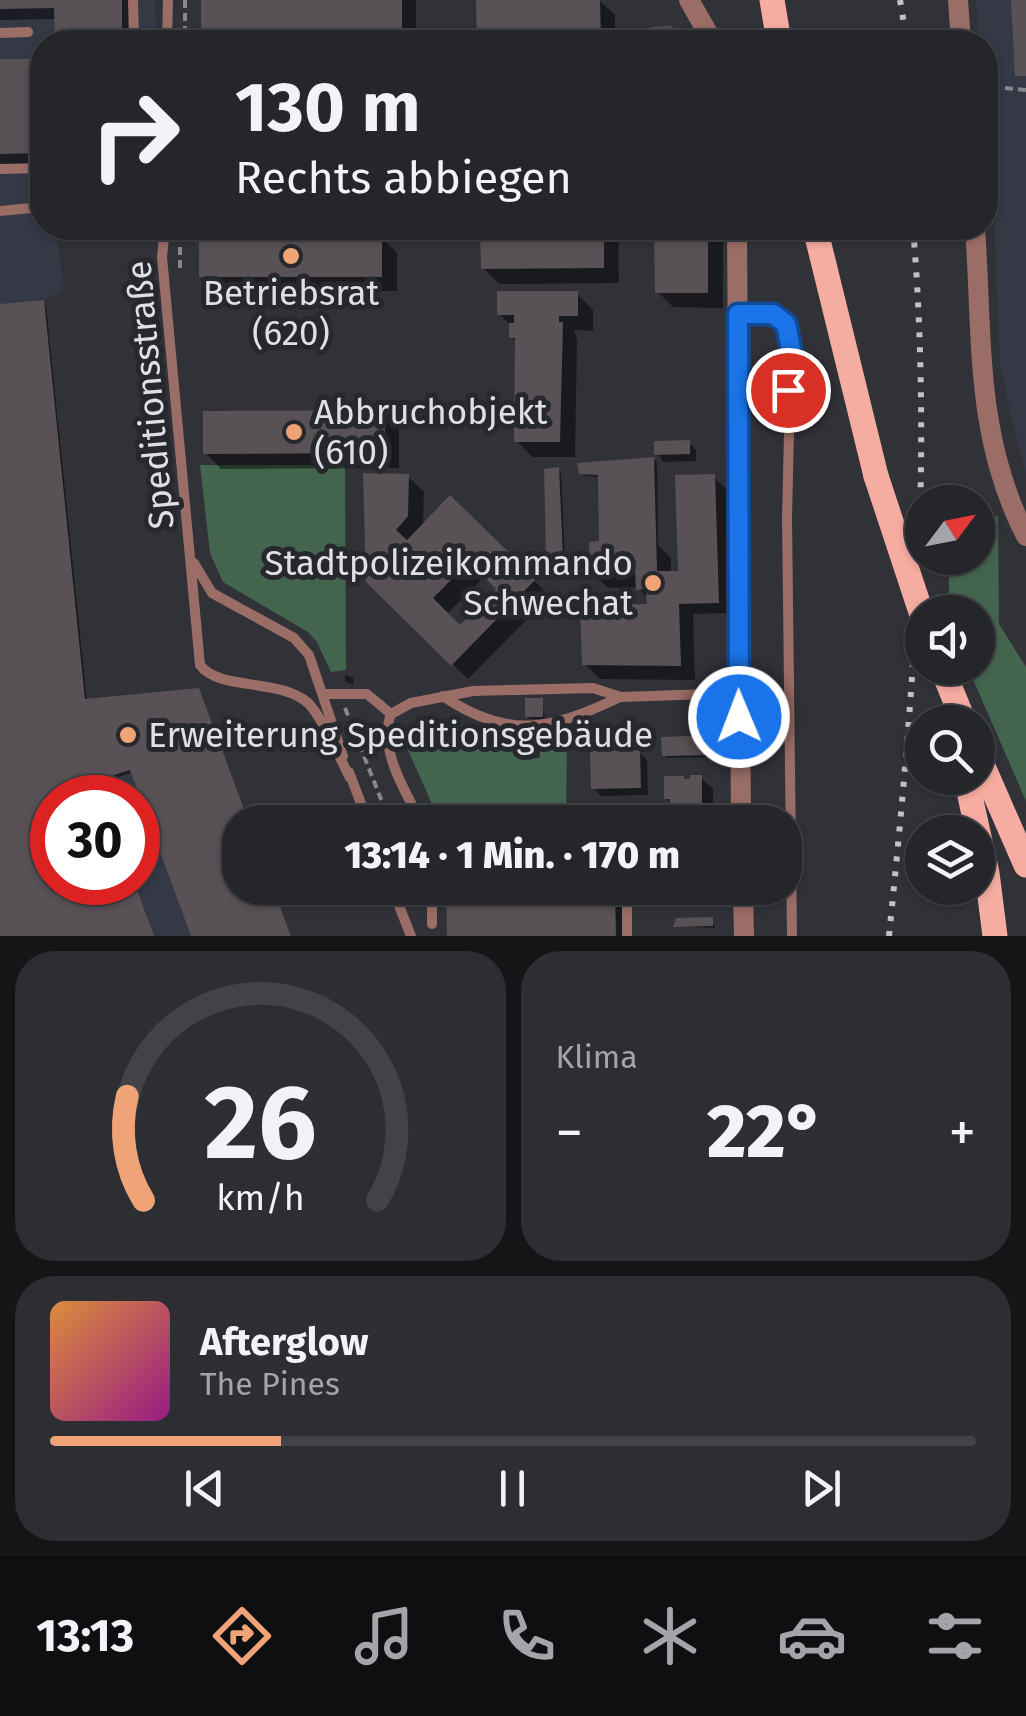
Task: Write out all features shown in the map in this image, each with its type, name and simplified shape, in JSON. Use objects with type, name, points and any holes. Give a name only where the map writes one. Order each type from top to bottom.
[{"type":"main road","points":[[772,0],[778,30]]},
{"type":"main road","points":[[817,240],[876,476],[916,595]]},
{"type":"main road","points":[[995,794],[1026,865]]},
{"type":"main road","points":[[971,795],[987,873],[994,936]]},
{"type":"street","points":[[689,0],[707,30]]},
{"type":"street","points":[[958,0],[960,30]]},
{"type":"street","points":[[736,240],[741,805]]},
{"type":"street","points":[[976,240],[982,386],[992,449],[1002,484],[1026,536]]},
{"type":"street","points":[[743,905],[744,936]]},
{"type":"lane","points":[[134,0],[134,30]]},
{"type":"lane","points":[[168,0],[168,30]]},
{"type":"lane","points":[[0,33],[28,32]]},
{"type":"lane","points":[[0,169],[30,168]]},
{"type":"lane","points":[[0,211],[30,208]]},
{"type":"lane","name":"Speditionsstraße","points":[[164,240],[162,257],[200,666],[212,676],[283,689],[310,704],[350,778]]},
{"type":"lane","points":[[738,314],[767,313],[781,318],[788,328],[791,349],[787,518],[792,936]]},
{"type":"lane","name":"Speditionsstraße","points":[[192,558],[204,583],[223,602],[294,638],[309,656],[361,805]]},
{"type":"lane","points":[[390,714],[411,703],[443,696],[533,690],[593,688],[621,697],[738,693]]},
{"type":"lane","points":[[323,694],[367,694],[390,714]]},
{"type":"lane","points":[[443,696],[490,721],[538,727],[590,712],[621,697]]},
{"type":"lane","points":[[390,714],[386,741],[413,805]]},
{"type":"lane","points":[[399,905],[411,936]]},
{"type":"lane","points":[[432,905],[432,924]]},
{"type":"lane","points":[[628,905],[628,936]]},
{"type":"path","points":[[185,0],[186,30]]},
{"type":"path","points":[[1005,88],[1026,90]]},
{"type":"path","points":[[180,244],[180,275]]},
{"type":"path","points":[[337,692],[383,805]]},
{"type":"shaded area","points":[[0,0],[155,0],[156,30],[30,30],[30,240],[58,240],[64,289],[44,300],[85,699],[199,688],[243,805],[222,805],[222,905],[279,905],[291,936],[0,936]]},
{"type":"shaded area","points":[[976,0],[1026,0],[1026,475],[1000,368],[995,240],[998,240],[998,30],[978,30]]},
{"type":"green space","points":[[200,465],[345,465],[346,670],[331,672],[308,632],[223,582],[210,553]]},
{"type":"green space","points":[[998,516],[999,624],[1026,667],[1026,801],[995,730],[995,705],[984,705],[975,685],[995,685],[995,595],[949,595],[949,575],[995,575]]},
{"type":"green space","points":[[427,720],[451,722],[521,738],[523,759],[540,758],[540,741],[567,737],[566,805],[432,805],[407,748],[411,730]]},
{"type":"building","points":[[0,0],[122,0],[122,30],[55,30],[54,8],[0,9]]},
{"type":"building","points":[[201,0],[402,0],[402,30],[201,30]]},
{"type":"building","points":[[476,0],[600,0],[601,30],[477,30]]},
{"type":"building","points":[[1011,0],[1026,0],[1026,76],[1015,76]]},
{"type":"building","points":[[672,26],[674,30],[652,30]]},
{"type":"building","points":[[0,59],[30,59],[30,153],[0,154]]},
{"type":"building","name":"Betriebsrat (620)","points":[[199,240],[382,240],[382,277],[199,277]]},
{"type":"building","points":[[480,240],[604,240],[604,268],[481,269]]},
{"type":"building","points":[[654,240],[708,240],[708,293],[655,293]]},
{"type":"building","points":[[497,291],[578,291],[578,316],[559,316],[559,322],[563,322],[560,442],[514,442],[515,338],[509,338],[509,323],[514,323],[514,315],[497,315]]},
{"type":"building","points":[[44,300],[85,699],[199,688],[243,805],[222,805],[222,905],[279,905],[291,936],[191,936],[160,852],[160,775],[132,775],[130,770],[114,775],[30,775],[30,905],[143,905],[154,936],[0,936],[0,304]]},
{"type":"building","name":"Abbruchobjekt (610)","points":[[385,410],[385,453],[203,454],[203,411]]},
{"type":"building","points":[[690,440],[690,454],[654,455],[654,441]]},
{"type":"building","points":[[654,457],[657,571],[678,571],[675,475],[715,474],[719,603],[679,604],[681,666],[582,665],[580,606],[647,604],[646,589],[636,590],[635,572],[590,573],[589,542],[599,541],[598,475],[579,474],[577,463]]},
{"type":"building","points":[[559,467],[563,557],[546,557],[544,469]]},
{"type":"building","points":[[363,473],[409,474],[408,516],[396,530],[407,540],[450,495],[536,579],[451,666],[366,582]],"holes":[[[469,562],[496,589],[460,625],[433,598]]]},
{"type":"building","points":[[525,698],[543,698],[543,717],[525,717]]},
{"type":"building","points":[[716,735],[717,755],[662,756],[661,737]]},
{"type":"building","points":[[640,750],[641,788],[591,789],[590,751]]},
{"type":"building","points":[[690,775],[702,775],[702,805],[670,805],[670,799],[664,799],[664,776],[690,779]]},
{"type":"building","points":[[446,905],[615,905],[616,936],[447,936]]},
{"type":"building","points":[[713,917],[713,926],[673,927],[676,918]]},
{"type":"railway","points":[[900,0],[905,30]]},
{"type":"railway","points":[[889,936],[906,759],[921,494],[919,317],[914,240]]},
{"type":"place","name":"Betriebsrat (620)","points":[[291,256]]},
{"type":"place","name":"Abbruchobjekt (610)","points":[[294,432]]},
{"type":"place","name":"Stadtpolizeikommando Schwechat","points":[[653,583]]},
{"type":"place","name":"Erweiterung Speditionsgebäude","points":[[128,735]]},
{"type":"route","points":[[739,717],[738,314],[773,314],[786,324],[791,349],[788,390]]}]
